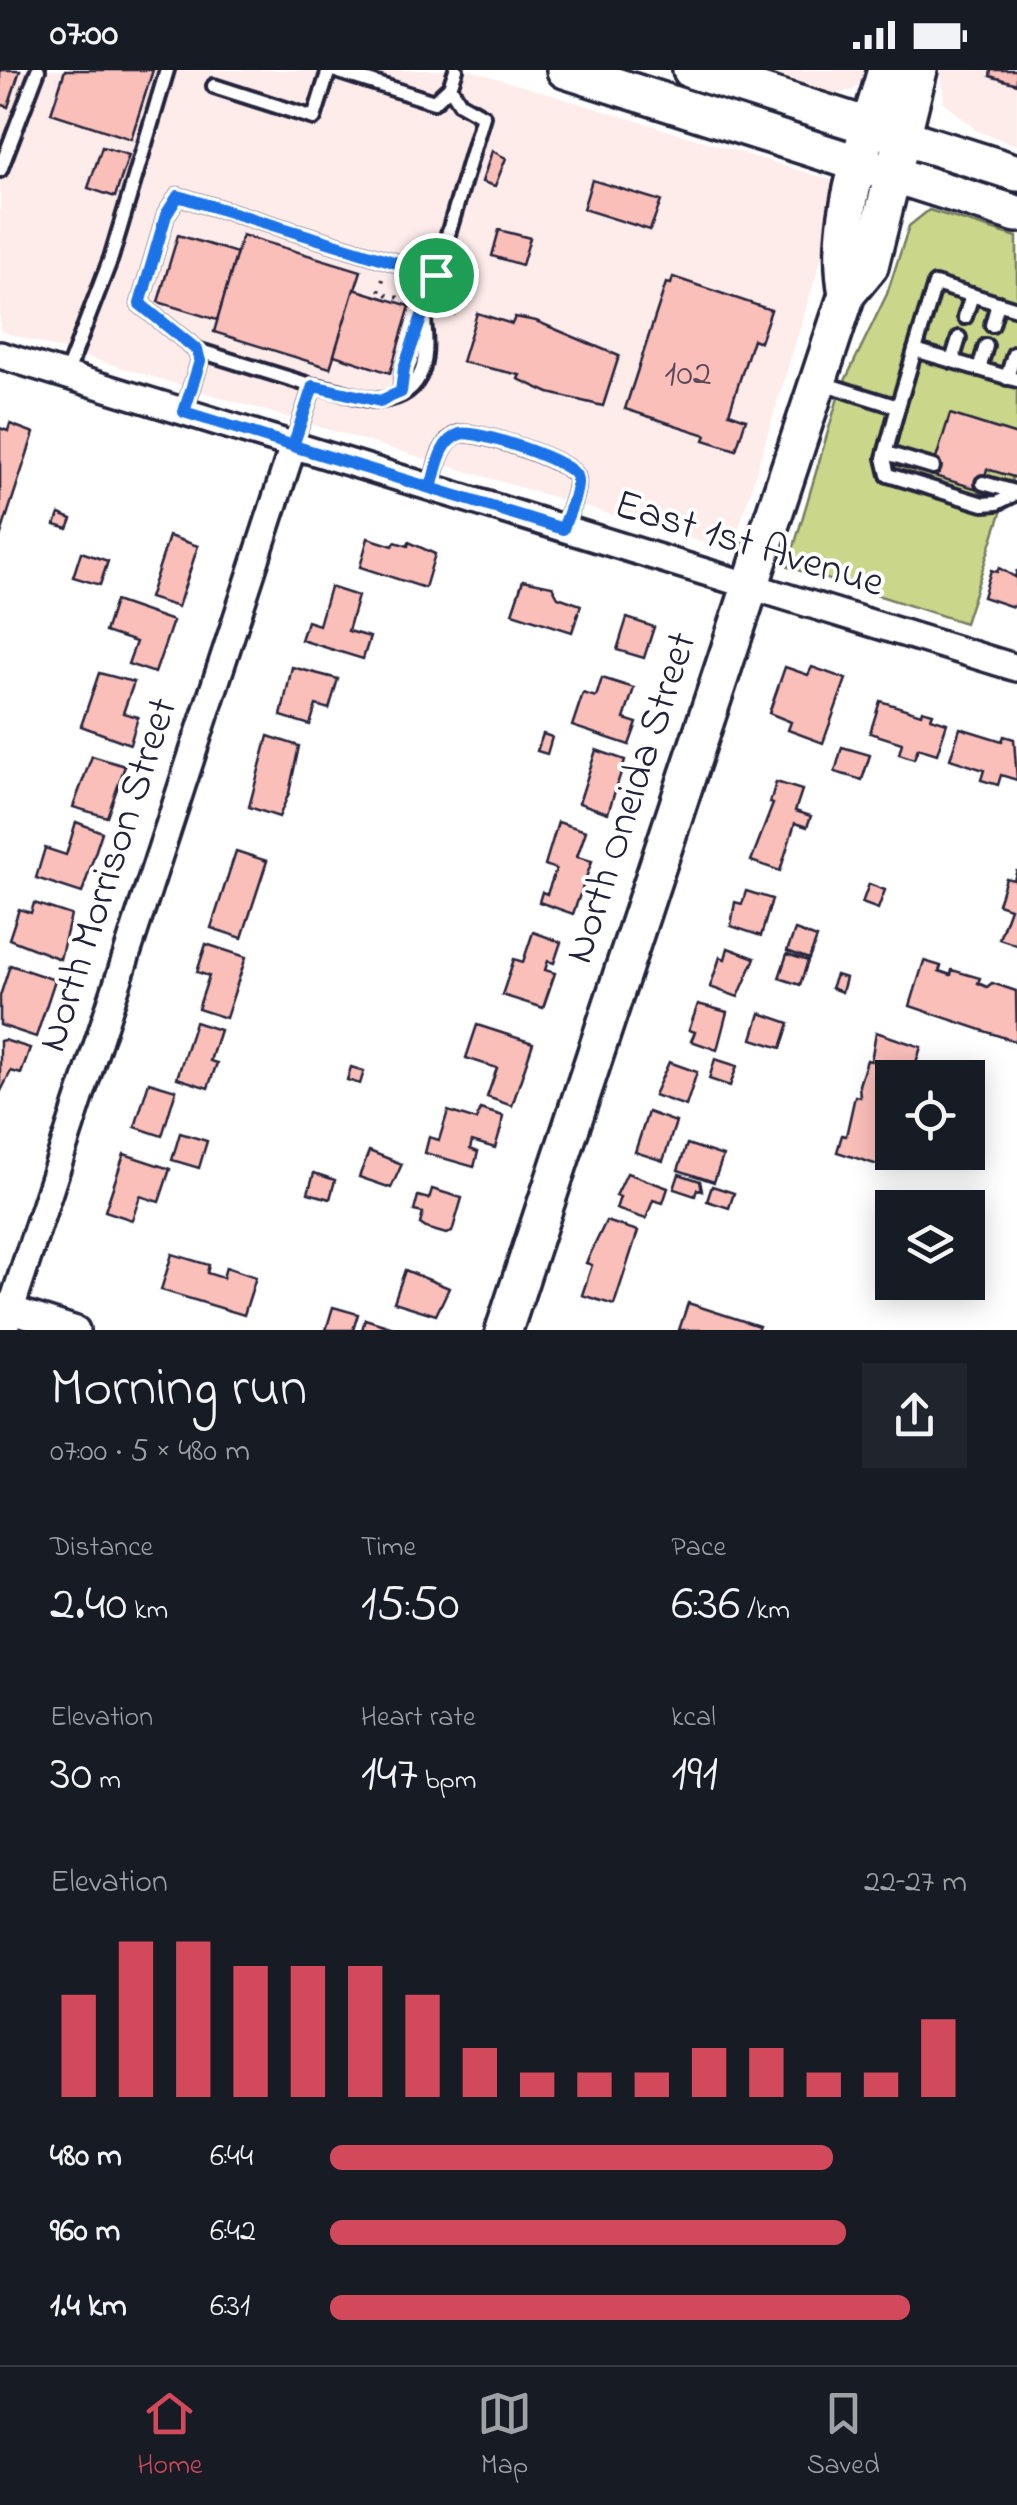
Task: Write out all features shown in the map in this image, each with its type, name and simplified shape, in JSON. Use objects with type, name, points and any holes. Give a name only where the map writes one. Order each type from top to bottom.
[{"type":"street","points":[[565,70],[1017,214]]},
{"type":"street","points":[[692,70],[1017,173]]},
{"type":"street","name":"North Oneida Street","points":[[846,294],[840,256],[859,165],[886,70]]},
{"type":"street","name":"North Oneida Street","points":[[504,1330],[846,294],[870,266],[919,70]]},
{"type":"street","name":"East 1st Avenue","points":[[0,354],[1017,668]]},
{"type":"street","name":"North Morrison Street","points":[[5,1315],[293,446]]},
{"type":"street","points":[[5,1315],[76,1330]]},
{"type":"lane","points":[[0,170],[38,70]]},
{"type":"lane","points":[[66,375],[116,242],[167,70]]},
{"type":"lane","points":[[214,86],[314,118],[331,70],[434,102],[450,87],[456,70]]},
{"type":"lane","points":[[401,392],[404,368],[425,312],[483,116],[460,103],[450,87]]},
{"type":"lane","points":[[425,312],[430,347],[426,366],[401,392],[380,401],[313,386],[197,350],[140,304],[166,215],[178,196],[436,275]]},
{"type":"lane","points":[[1016,493],[998,503],[983,504],[888,475],[887,448],[935,284],[1017,308]]},
{"type":"lane","points":[[965,317],[972,295]]},
{"type":"lane","points":[[992,324],[998,303]]},
{"type":"lane","points":[[952,361],[959,338]]},
{"type":"lane","points":[[979,369],[986,346]]},
{"type":"lane","points":[[184,412],[200,361],[197,350]]},
{"type":"lane","points":[[915,350],[1012,379],[1014,354]]},
{"type":"lane","points":[[818,382],[898,407]]},
{"type":"lane","points":[[293,446],[313,386]]},
{"type":"lane","points":[[431,488],[448,442],[460,433],[477,434],[562,462],[574,471],[578,482],[563,529]]},
{"type":"lane","points":[[887,448],[933,467]]},
{"type":"lane","points":[[983,483],[1016,493]]},
{"type":"path","points":[[389,260],[379,292],[425,312],[457,315]]},
{"type":"shaded area","points":[[0,70],[470,70],[844,184],[732,551],[0,331]]},
{"type":"shaded area","points":[[738,70],[869,70],[854,90],[822,97]]},
{"type":"shaded area","points":[[941,70],[1017,70],[1017,145],[977,131],[944,102]]},
{"type":"green space","points":[[929,210],[1017,237],[1017,464],[965,623],[788,567],[840,391],[887,294],[909,226]]},
{"type":"building","points":[[0,70],[20,70],[8,107],[0,104]]},
{"type":"building","points":[[65,70],[153,70],[131,139],[51,113]]},
{"type":"building","points":[[991,70],[1017,70],[1017,84],[990,76]]},
{"type":"building","points":[[102,147],[129,155],[115,197],[88,188]]},
{"type":"building","points":[[492,151],[506,158],[495,186],[482,182]]},
{"type":"building","points":[[592,180],[661,201],[650,230],[583,209]]},
{"type":"building","points":[[499,230],[530,238],[522,265],[492,256]]},
{"type":"building","points":[[178,235],[237,253],[217,320],[158,302]]},
{"type":"building","points":[[242,235],[361,271],[330,368],[214,332]]},
{"type":"building","points":[[673,277],[771,310],[760,342],[753,339],[729,413],[746,419],[736,450],[704,440],[706,435],[625,409],[666,283],[671,284]]},
{"type":"building","points":[[354,289],[410,306],[390,373],[334,355]]},
{"type":"building","points":[[477,313],[512,324],[515,317],[536,321],[619,356],[603,406],[549,393],[518,379],[520,375],[462,362]]},
{"type":"building","points":[[950,414],[1017,435],[1017,478],[987,469],[981,490],[931,475]]},
{"type":"building","points":[[10,424],[34,433],[0,537],[0,428],[8,431]]},
{"type":"building","points":[[59,514],[72,519],[68,529],[55,525]]},
{"type":"building","points":[[169,536],[198,546],[178,607],[149,598]]},
{"type":"building","points":[[368,538],[393,546],[395,542],[408,546],[409,542],[435,554],[425,588],[360,567]]},
{"type":"building","points":[[81,552],[108,561],[100,585],[73,577]]},
{"type":"building","points":[[999,568],[1015,577],[1017,570],[1017,602],[1013,607],[983,597],[991,570],[997,572]]},
{"type":"building","points":[[523,580],[552,586],[558,597],[581,605],[572,632],[512,613]]},
{"type":"building","points":[[330,587],[358,596],[348,631],[370,637],[363,659],[301,640],[307,621],[319,625]]},
{"type":"building","points":[[115,601],[173,621],[155,673],[128,664],[136,642],[105,632]]},
{"type":"building","points":[[627,618],[654,627],[644,658],[617,650]]},
{"type":"building","points":[[292,667],[338,679],[329,709],[316,705],[310,725],[281,716]]},
{"type":"building","points":[[785,667],[808,675],[812,667],[846,679],[823,743],[788,730],[791,722],[769,713]]},
{"type":"building","points":[[99,673],[134,682],[123,713],[138,717],[130,744],[81,726]]},
{"type":"building","points":[[602,678],[634,688],[624,719],[637,723],[629,745],[572,726],[583,693],[596,697]]},
{"type":"building","points":[[880,701],[921,714],[922,710],[933,713],[931,718],[947,723],[937,754],[918,748],[914,759],[899,754],[902,743],[870,733]]},
{"type":"building","points":[[960,728],[1002,741],[1004,736],[1014,739],[1017,780],[1001,775],[998,785],[981,780],[984,770],[950,759]]},
{"type":"building","points":[[543,734],[552,737],[547,754],[537,751]]},
{"type":"building","points":[[268,736],[299,746],[289,793],[279,817],[249,807]]},
{"type":"building","points":[[842,747],[870,755],[862,780],[835,772]]},
{"type":"building","points":[[596,750],[625,760],[608,813],[579,803]]},
{"type":"building","points":[[92,756],[125,766],[107,817],[73,807]]},
{"type":"building","points":[[776,782],[802,790],[795,811],[811,816],[807,827],[795,823],[780,871],[751,861],[773,804],[770,803]]},
{"type":"building","points":[[76,822],[102,832],[82,893],[36,878],[45,848],[66,855]]},
{"type":"building","points":[[558,822],[586,831],[577,857],[592,861],[573,914],[539,902],[542,892],[547,894],[556,869],[545,865]]},
{"type":"building","points":[[236,851],[267,861],[242,938],[211,928]]},
{"type":"building","points":[[1017,870],[1017,945],[999,939],[1010,908],[998,904],[1006,878],[1014,880]]},
{"type":"building","points":[[869,884],[885,890],[878,909],[862,903]]},
{"type":"building","points":[[746,891],[772,899],[761,936],[731,926],[735,902],[742,904]]},
{"type":"building","points":[[34,903],[71,915],[60,959],[9,939],[19,909],[31,913]]},
{"type":"building","points":[[795,930],[817,938],[809,959],[787,951]]},
{"type":"building","points":[[533,932],[561,942],[554,963],[548,961],[545,970],[555,973],[543,1008],[502,995],[514,959],[523,962]]},
{"type":"building","points":[[206,944],[246,957],[226,1018],[198,1009],[209,976],[197,972]]},
{"type":"building","points":[[728,948],[755,958],[738,997],[710,987],[720,957],[725,959]]},
{"type":"building","points":[[787,954],[808,961],[800,985],[779,978]]},
{"type":"building","points":[[924,961],[941,966],[939,971],[951,975],[952,970],[980,978],[978,983],[987,987],[992,983],[1016,991],[1017,1042],[910,1006]]},
{"type":"building","points":[[10,965],[55,980],[36,1037],[0,1025],[0,996]]},
{"type":"building","points":[[836,975],[846,978],[842,992],[831,988]]},
{"type":"building","points":[[698,1004],[727,1012],[717,1050],[691,1041],[695,1032],[689,1030]]},
{"type":"building","points":[[760,1013],[789,1023],[781,1048],[752,1039]]},
{"type":"building","points":[[195,1022],[220,1030],[210,1061],[217,1063],[208,1088],[177,1078]]},
{"type":"building","points":[[477,1025],[533,1043],[512,1106],[487,1097],[497,1068],[466,1058]]},
{"type":"building","points":[[876,1032],[921,1047],[917,1060],[875,1060],[875,1164],[837,1152],[842,1135],[846,1136],[855,1096],[860,1097],[859,1085],[867,1060],[871,1061]]},
{"type":"building","points":[[0,1041],[30,1048],[21,1074],[11,1071],[0,1093]]},
{"type":"building","points":[[715,1059],[737,1066],[730,1086],[709,1079]]},
{"type":"building","points":[[669,1062],[697,1072],[686,1106],[654,1095]]},
{"type":"building","points":[[351,1067],[364,1071],[360,1084],[347,1080]]},
{"type":"building","points":[[149,1082],[176,1090],[162,1136],[135,1127]]},
{"type":"building","points":[[480,1109],[503,1116],[495,1148],[472,1141],[470,1149],[478,1152],[474,1167],[425,1153],[429,1137],[439,1140],[448,1111],[476,1120]]},
{"type":"building","points":[[648,1112],[676,1122],[663,1161],[635,1152]]},
{"type":"building","points":[[180,1133],[207,1141],[199,1168],[172,1160]]},
{"type":"building","points":[[687,1144],[723,1156],[714,1182],[678,1170]]},
{"type":"building","points":[[369,1151],[402,1164],[391,1188],[359,1177]]},
{"type":"building","points":[[124,1154],[170,1169],[159,1202],[140,1196],[132,1220],[105,1211]]},
{"type":"building","points":[[314,1173],[335,1180],[330,1199],[308,1193]]},
{"type":"building","points":[[627,1173],[668,1188],[663,1203],[653,1200],[646,1219],[616,1209],[620,1197],[616,1196]]},
{"type":"building","points":[[679,1174],[700,1181],[702,1191],[697,1189],[695,1196],[674,1189]]},
{"type":"building","points":[[712,1186],[734,1193],[729,1208],[707,1201]]},
{"type":"building","points":[[432,1189],[462,1198],[452,1232],[446,1234],[420,1224],[423,1213],[414,1211],[418,1196],[429,1199]]},
{"type":"building","points":[[606,1221],[638,1231],[614,1305],[582,1295],[592,1265],[586,1263]]},
{"type":"building","points":[[172,1254],[209,1265],[207,1273],[223,1278],[226,1267],[256,1277],[244,1315],[161,1290]]},
{"type":"building","points":[[405,1270],[449,1288],[436,1315],[394,1302]]},
{"type":"building","points":[[688,1303],[759,1326],[757,1330],[679,1330]]},
{"type":"building","points":[[333,1307],[358,1314],[353,1330],[326,1330]]},
{"type":"building","points":[[365,1319],[400,1330],[362,1330]]},
{"type":"route","points":[[436,275],[178,196],[166,215],[140,304],[197,350],[200,361],[184,412],[293,446],[563,529],[578,482],[574,471],[562,462],[477,434],[460,433],[448,442],[441,452],[431,488],[293,446],[313,386],[337,388],[380,401],[401,392],[404,368],[436,275]]}]
